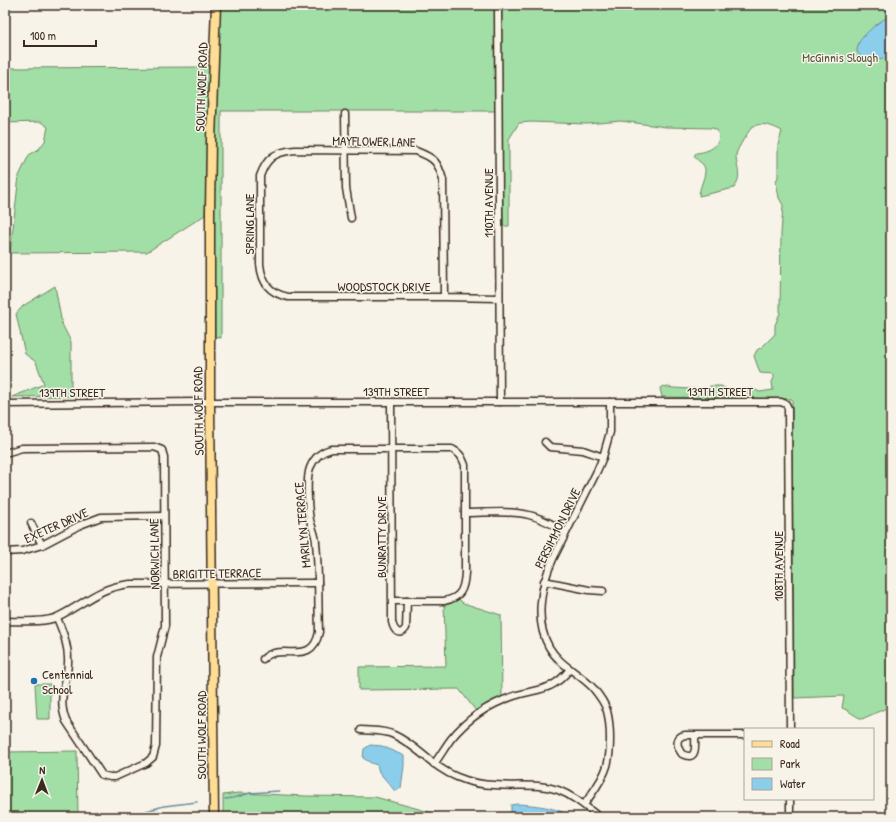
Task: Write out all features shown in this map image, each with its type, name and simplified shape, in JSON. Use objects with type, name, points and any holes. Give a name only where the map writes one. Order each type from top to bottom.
[{"type":"main road","name":"SOUTH WOLF ROAD","points":[[214,817],[210,402],[211,138],[216,5]]},
{"type":"street","name":"110TH AVENUE","points":[[498,5],[500,402]]},
{"type":"street","points":[[345,114],[346,188],[351,218]]},
{"type":"street","name":"MAYFLOWER LANE","points":[[270,158],[277,153],[286,151],[416,152],[429,156],[440,166],[443,180],[444,296]]},
{"type":"street","name":"SPRING LANE","points":[[270,158],[264,166],[260,176],[260,264],[261,274],[270,289]]},
{"type":"street","name":"WOODSTOCK DRIVE","points":[[270,289],[277,295],[288,297],[444,296],[499,298]]},
{"type":"street","name":"139TH STREET","points":[[5,404],[210,402],[781,402],[786,404]]},
{"type":"street","name":"PERSIMMON DRIVE","points":[[584,805],[601,778],[606,766],[609,752],[609,726],[607,711],[593,689],[556,657],[545,638],[542,626],[542,594],[544,581],[548,570],[598,471],[603,457],[610,432],[610,402]]},
{"type":"street","name":"BUNRATTY DRIVE","points":[[392,403],[393,628],[399,633],[404,631],[406,628],[406,601]]},
{"type":"street","name":"108TH AVENUE","points":[[786,404],[788,408],[790,728]]},
{"type":"street","points":[[545,442],[550,447],[583,450],[603,457]]},
{"type":"street","name":"NORWICH LANE","points":[[5,453],[22,448],[154,447],[162,450],[164,457],[165,626],[157,657],[156,746],[153,757],[146,763],[116,777],[106,777],[102,775],[66,721],[62,710],[61,699],[68,662],[66,644],[57,618]]},
{"type":"street","name":"MARILYN TERRACE","points":[[262,659],[267,654],[274,652],[304,652],[314,646],[317,640],[319,632],[318,583],[316,542],[309,508],[309,475],[311,466],[320,454],[332,449],[452,449],[458,452],[465,465],[465,513]]},
{"type":"street","points":[[393,601],[444,601],[452,599],[458,595],[465,582],[465,513],[513,512],[530,515],[546,521],[566,532]]},
{"type":"street","name":"EXETER DRIVE","points":[[5,552],[22,552],[42,545],[80,525],[101,517],[164,516]]},
{"type":"street","points":[[31,522],[42,545]]},
{"type":"street","points":[[544,581],[583,589],[603,591]]},
{"type":"street","name":"BRIGITTE TERRACE","points":[[5,621],[35,621],[57,618],[97,593],[116,586],[130,584],[318,583]]},
{"type":"street","points":[[434,764],[451,739],[473,718],[486,709],[507,699],[546,689],[556,684],[570,669]]},
{"type":"street","points":[[362,730],[382,731],[394,734],[434,764],[452,775],[482,784],[495,786],[529,785],[550,788],[567,794],[599,817]]},
{"type":"street","points":[[695,735],[744,735]]},
{"type":"street","points":[[790,800],[790,817]]},
{"type":"green space","points":[[219,5],[496,5],[495,111],[221,111],[221,338],[215,337],[214,232]]},
{"type":"green space","name":"McGinnis Slough","points":[[502,5],[891,5],[891,706],[862,719],[842,708],[844,696],[794,698],[792,399],[662,397],[660,388],[663,386],[708,390],[710,386],[721,386],[728,390],[746,391],[751,388],[760,392],[773,390],[772,382],[774,374],[760,373],[754,356],[757,350],[775,334],[775,325],[780,313],[783,205],[779,198],[776,181],[778,177],[778,145],[782,131],[772,126],[756,125],[752,127],[743,140],[736,155],[739,175],[734,188],[699,196],[705,169],[694,156],[696,153],[706,151],[717,144],[719,135],[717,130],[712,128],[666,127],[621,121],[587,124],[519,123],[509,139],[509,226],[503,226],[501,107]]},
{"type":"green space","points":[[209,67],[205,215],[147,252],[10,253],[19,176],[29,155],[39,149],[45,141],[48,127],[41,122],[5,123],[5,68]]},
{"type":"green space","points":[[55,286],[62,324],[71,342],[71,390],[82,396],[12,397],[44,384],[36,362],[25,354],[16,314],[23,306]]},
{"type":"green space","points":[[459,599],[463,603],[501,615],[502,697],[476,711],[459,689],[359,690],[359,667],[446,666],[444,604]]},
{"type":"green space","points":[[35,684],[50,684],[50,719],[37,719]]},
{"type":"green space","points":[[77,751],[78,817],[5,815],[5,752]]},
{"type":"green space","points":[[238,793],[375,797],[448,817],[223,817],[223,795]]},
{"type":"water","points":[[891,16],[891,58],[864,59],[857,52],[859,42],[874,27]]},
{"type":"water","points":[[370,745],[382,746],[404,756],[401,788],[395,791],[379,772],[377,765],[363,758],[364,749]]},
{"type":"water","points":[[517,804],[553,809],[573,817],[511,817],[511,805]]},
{"type":"waterway","points":[[225,799],[250,793],[279,791]]},
{"type":"waterway","points":[[125,817],[164,806],[197,802]]},
{"type":"place","name":"Centennial School","points":[[34,681]]}]
